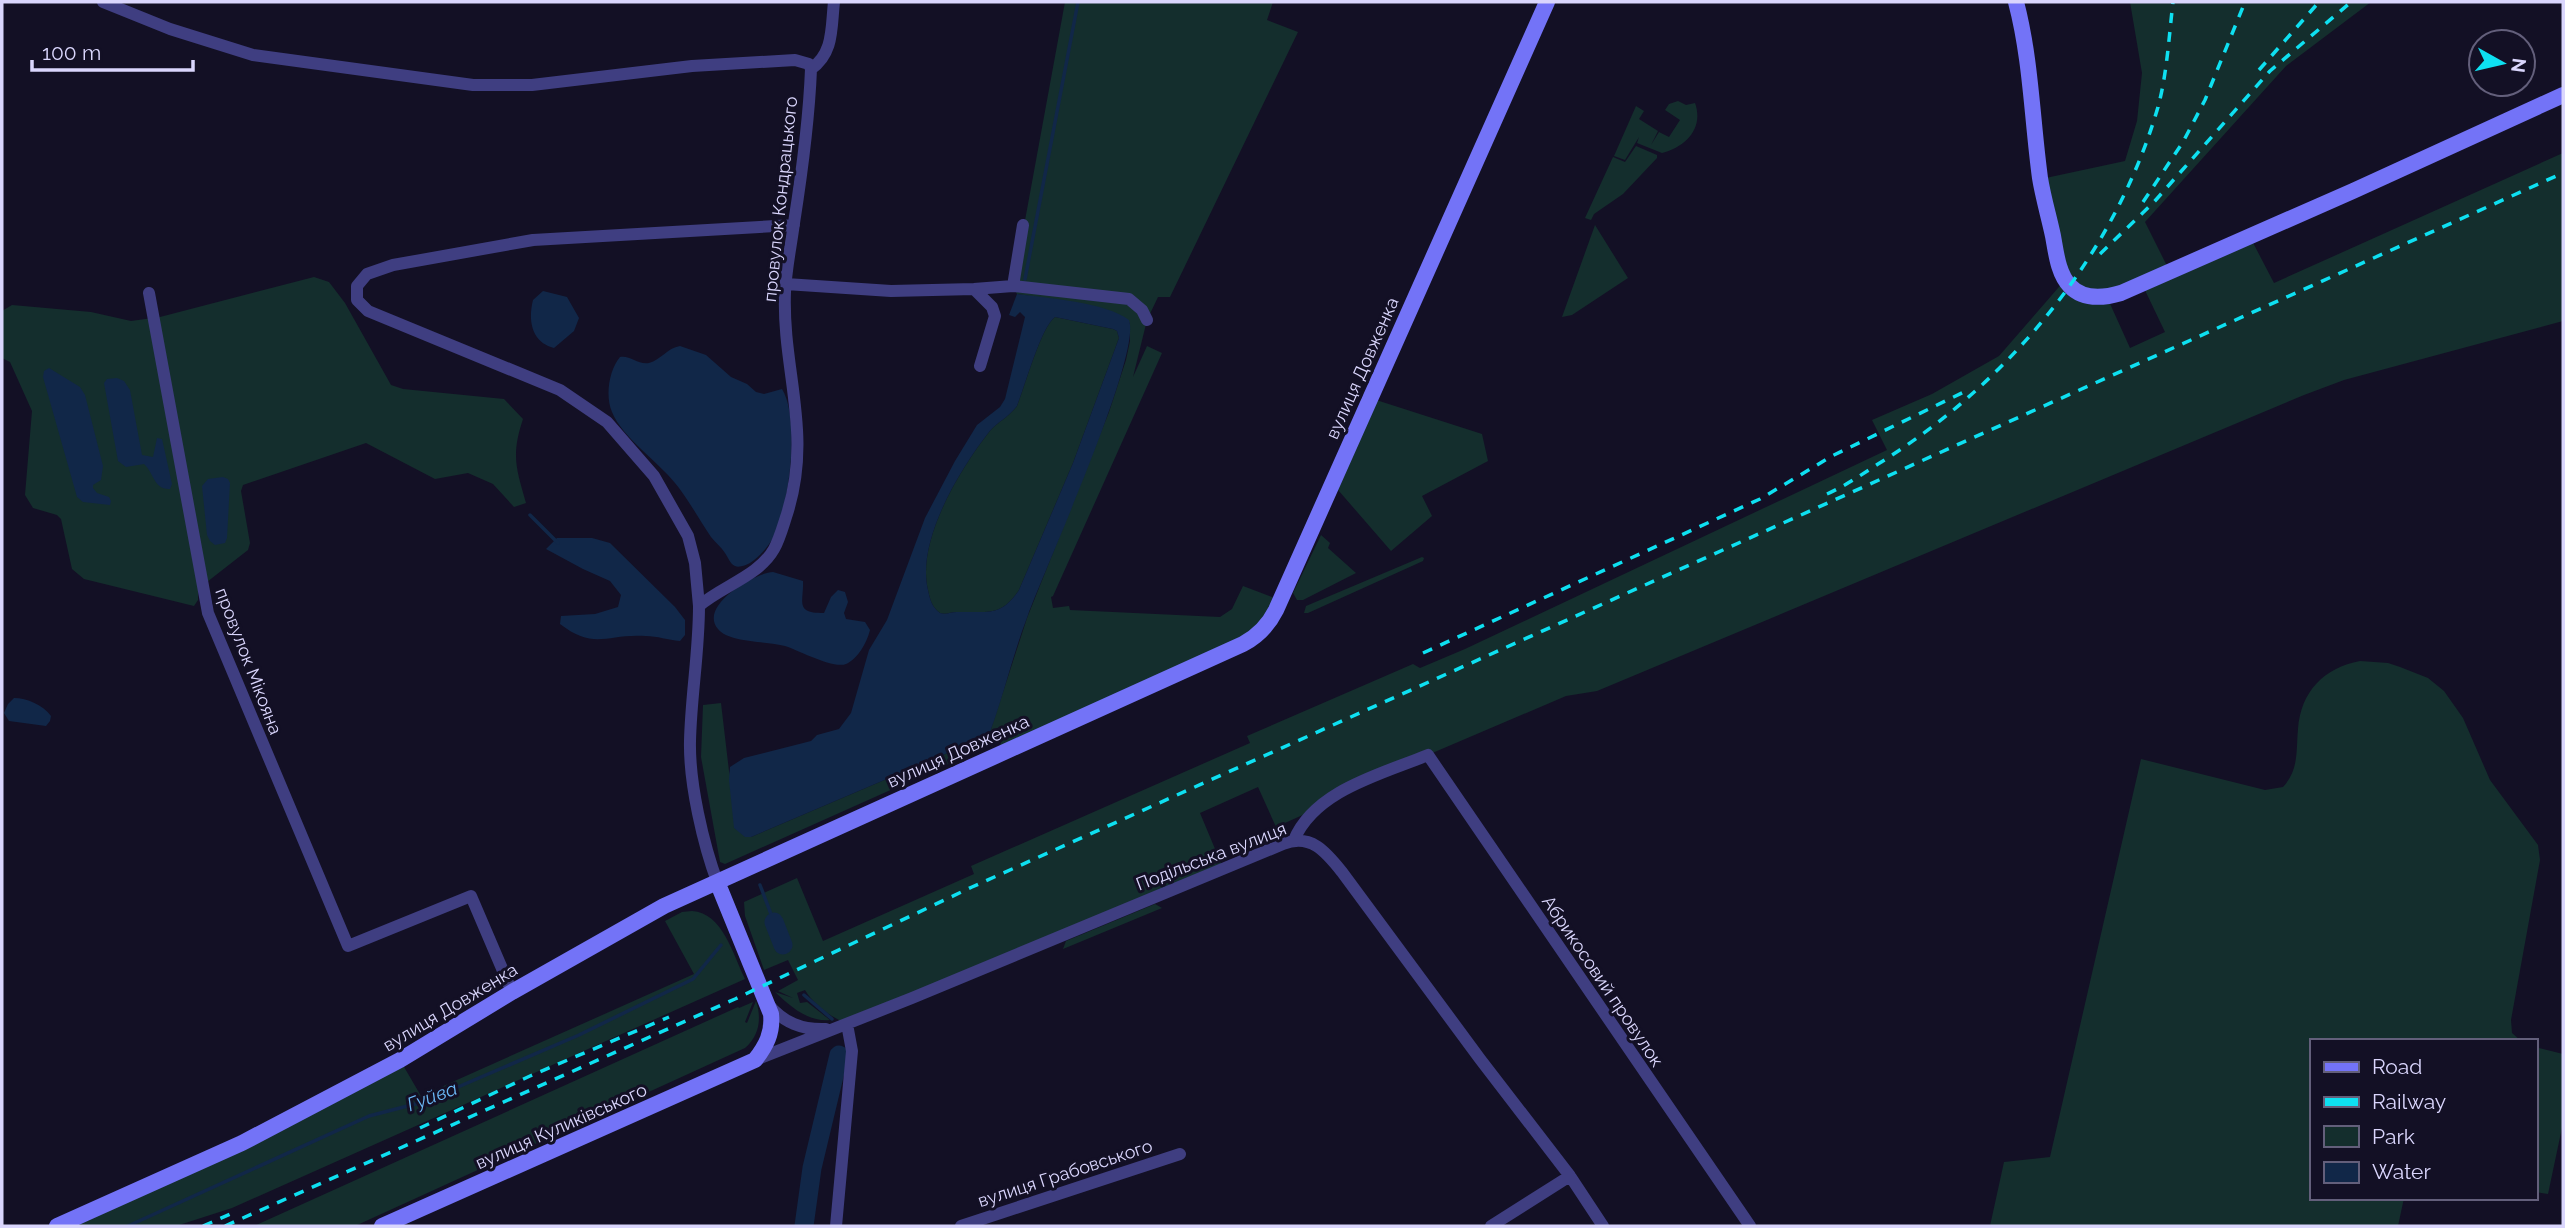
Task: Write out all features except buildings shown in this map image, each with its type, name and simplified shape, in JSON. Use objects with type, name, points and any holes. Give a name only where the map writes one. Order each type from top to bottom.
[{"type":"street","points":[[103,2],[170,29],[253,55],[473,85],[532,85],[692,66],[796,60],[807,62],[811,69],[821,62],[827,52],[834,2]]},
{"type":"street","name":"вулиця Довженка","points":[[57,1226],[242,1143],[400,1060],[512,992],[683,898],[1243,644],[1261,632],[1276,610],[1547,2]]},
{"type":"street","points":[[2016,2],[2027,59],[2040,179],[2060,268],[2071,288],[2092,297],[2121,293],[2169,273],[2563,95]]},
{"type":"street","name":"провулок Кондрацького","points":[[699,606],[764,564],[776,547],[790,505],[799,439],[786,312],[786,284],[807,128],[811,69]]},
{"type":"street","points":[[755,1060],[764,1049],[772,1021],[708,856],[690,768],[699,606],[695,564],[688,536],[654,476],[607,422],[561,390],[368,310],[357,300],[357,286],[367,274],[393,265],[533,240],[794,225]]},
{"type":"street","points":[[1013,286],[1023,225]]},
{"type":"street","points":[[786,284],[891,290],[1013,286],[1129,299],[1142,310],[1147,320]]},
{"type":"street","points":[[974,289],[992,307],[995,316],[980,366]]},
{"type":"street","name":"провулок Мікояна","points":[[149,293],[208,613],[348,946],[471,896],[512,992]]},
{"type":"street","name":"Абрикосовий провулок","points":[[1294,840],[1307,817],[1335,796],[1428,755],[1750,1226]]},
{"type":"street","name":"Подільська вулиця","points":[[755,1060],[1294,840],[1313,843],[1328,854],[1570,1176],[1603,1226]]},
{"type":"street","points":[[732,917],[730,898],[739,872]]},
{"type":"street","points":[[683,898],[708,900],[732,917]]},
{"type":"street","points":[[767,1003],[783,1019],[800,1027],[811,1029],[842,1026],[851,1036],[852,1051],[836,1226]]},
{"type":"street","name":"вулиця Куликівського","points":[[382,1226],[755,1060]]},
{"type":"street","name":"вулиця Грабовського","points":[[961,1226],[1180,1154]]},
{"type":"street","points":[[1491,1226],[1570,1176]]},
{"type":"green space","points":[[1065,2],[1273,2],[1267,20],[1298,32],[1170,297],[1158,297],[1147,320],[1133,377],[1147,346],[1162,353],[1051,597],[1053,608],[1069,606],[1070,610],[1220,617],[1232,609],[1243,586],[1280,600],[1267,626],[998,753],[1003,735],[992,740],[989,746],[725,864],[720,862],[701,757],[703,705],[721,703],[729,771],[745,837],[751,837],[985,737],[991,729],[1027,618],[1109,412],[1130,341],[1130,323],[1091,306],[1017,294],[1013,286]]},
{"type":"green space","points":[[2130,2],[2371,2],[2286,66],[2145,222],[2170,272],[2250,237],[2274,283],[2563,153],[2563,321],[2344,380],[2304,395],[1597,691],[1566,696],[1355,786],[1316,809],[1276,827],[1258,787],[1200,813],[1223,868],[847,1024],[823,1010],[805,990],[797,993],[800,1003],[807,1002],[830,1020],[807,1016],[775,992],[793,998],[778,991],[798,980],[788,960],[764,970],[745,916],[744,902],[797,878],[823,941],[974,874],[971,866],[1250,743],[1247,736],[1413,664],[1420,668],[1465,649],[1887,450],[1872,420],[1932,394],[1999,356],[2065,280],[2041,179],[2125,161],[2137,121],[2142,73]],"holes":[[[2142,284],[2165,332],[2130,348],[2107,297]]]},
{"type":"green space","points":[[1678,101],[1686,105],[1695,103],[1697,112],[1695,128],[1685,141],[1662,153],[1637,143],[1639,137],[1625,160],[1614,156],[1636,106],[1644,111],[1639,119],[1658,131],[1651,145],[1659,132],[1669,137],[1680,120],[1665,110],[1669,104]]},
{"type":"green space","points":[[1636,146],[1657,155],[1657,158],[1623,194],[1594,214],[1591,220],[1585,218],[1613,157],[1625,162]]},
{"type":"green space","points":[[1595,225],[1628,278],[1572,315],[1562,317]]},
{"type":"green space","points":[[314,277],[329,282],[345,303],[391,385],[403,389],[504,399],[523,419],[517,442],[516,461],[526,503],[514,507],[493,484],[468,473],[435,479],[366,443],[243,485],[241,491],[250,543],[248,550],[198,589],[198,600],[194,606],[84,579],[72,569],[61,519],[57,515],[33,508],[25,495],[32,411],[10,362],[2,358],[2,311],[12,305],[91,312],[131,321],[160,317]]},
{"type":"green space","points":[[1055,317],[1113,329],[1117,331],[1119,338],[1073,463],[1019,590],[1012,599],[992,611],[940,613],[931,600],[926,571],[934,528],[954,485],[978,447],[992,428],[1017,406],[1044,332]]},
{"type":"green space","points":[[1370,398],[1482,434],[1488,461],[1422,496],[1432,516],[1391,551],[1332,483]]},
{"type":"green space","points":[[1321,535],[1330,543],[1328,548],[1356,573],[1303,600],[1297,600],[1293,593]]},
{"type":"green space","points":[[1422,557],[1423,561],[1304,613],[1306,606]]},
{"type":"green space","points":[[2360,661],[2388,663],[2428,678],[2444,691],[2463,718],[2490,780],[2538,845],[2540,860],[2511,1020],[2512,1033],[2519,1039],[2310,1039],[2310,1200],[2404,1200],[2398,1226],[1990,1226],[2004,1162],[2050,1157],[2141,759],[2265,790],[2283,787],[2294,767],[2300,715],[2309,693],[2325,676],[2347,664]]},
{"type":"green space","points":[[1155,904],[1162,908],[1063,949],[1066,941]]},
{"type":"green space","points":[[692,911],[712,919],[719,927],[745,979],[232,1208],[176,1226],[57,1226],[400,1060],[421,1096],[694,974],[665,921],[682,912]]},
{"type":"green space","points":[[756,1001],[758,1027],[745,1048],[355,1226],[254,1226],[753,1002],[745,1022],[747,1023]]},
{"type":"green space","points":[[2537,1048],[2563,1054],[2563,1123],[2548,1194],[2537,1192]]},
{"type":"water","points":[[543,291],[567,297],[579,318],[574,331],[554,348],[540,341],[531,322],[533,300]]},
{"type":"water","points":[[1017,294],[1091,305],[1129,320],[1129,341],[1107,416],[1028,615],[990,732],[985,737],[751,837],[745,837],[734,828],[730,767],[744,758],[811,741],[817,735],[839,729],[851,713],[869,650],[887,620],[925,518],[977,425],[1000,407],[1005,399],[1025,317],[1020,312],[1015,317],[1009,315]],"holes":[[[1055,317],[1117,331],[1119,338],[1073,463],[1019,590],[999,609],[940,613],[931,600],[926,571],[934,528],[954,485],[978,447],[992,428],[1017,406],[1044,332]]]},
{"type":"water","points":[[680,346],[706,355],[731,377],[747,384],[756,392],[764,394],[782,389],[788,403],[792,442],[788,487],[783,508],[770,543],[762,553],[743,566],[732,564],[679,488],[624,431],[610,406],[611,376],[620,357],[649,363]]},
{"type":"water","points":[[49,368],[80,387],[85,395],[103,466],[101,480],[93,485],[93,488],[97,493],[109,497],[110,505],[83,502],[77,497],[43,377],[44,371]]},
{"type":"water","points":[[117,378],[124,381],[130,390],[142,455],[153,457],[157,438],[162,439],[172,484],[170,489],[157,484],[144,464],[126,467],[118,461],[104,383],[107,379]]},
{"type":"water","points":[[223,477],[230,483],[227,538],[225,543],[215,545],[207,535],[202,486],[208,479]]},
{"type":"water","points":[[557,538],[592,538],[610,543],[675,607],[685,620],[685,635],[680,641],[646,636],[592,639],[572,632],[560,624],[561,616],[595,614],[618,607],[621,595],[610,581],[546,549]]},
{"type":"water","points":[[773,572],[803,581],[804,609],[815,613],[824,613],[831,597],[838,590],[845,592],[848,602],[844,613],[846,619],[865,622],[870,630],[864,645],[854,658],[846,664],[833,664],[785,646],[731,637],[718,629],[714,620],[715,611],[722,601],[742,584]]},
{"type":"water","points":[[14,698],[39,705],[51,716],[50,721],[46,726],[9,721],[4,713]]},
{"type":"waterway","points":[[1025,279],[1078,2]]},
{"type":"waterway","points":[[530,515],[558,543]]},
{"type":"waterway","points":[[760,885],[774,922]]},
{"type":"waterway","name":"Гуйва","points":[[774,922],[783,945]]},
{"type":"waterway","name":"Гуйва","points":[[128,1226],[369,1116],[423,1102],[579,1035],[693,979],[721,945]]},
{"type":"waterway","points":[[804,995],[832,1019]]},
{"type":"waterway","name":"Гуйва","points":[[804,1226],[812,1168],[839,1055]]},
{"type":"railway","points":[[1827,494],[1926,432],[1971,395],[2012,355],[2051,311],[2085,264],[2114,214],[2139,162],[2158,107],[2166,68],[2173,2]]},
{"type":"railway","points":[[2143,202],[2183,142],[2205,100],[2245,2]]},
{"type":"railway","points":[[2259,70],[2319,2]]},
{"type":"railway","points":[[2100,254],[2154,202],[2270,71],[2351,2]]},
{"type":"railway","points":[[225,1226],[735,999],[972,887],[2563,173]]},
{"type":"railway","points":[[1423,653],[1760,499],[1832,456],[1968,390]]},
{"type":"railway","points":[[420,1128],[530,1076],[669,1017]]},
{"type":"railway","points":[[203,1226],[235,1212]]}]
